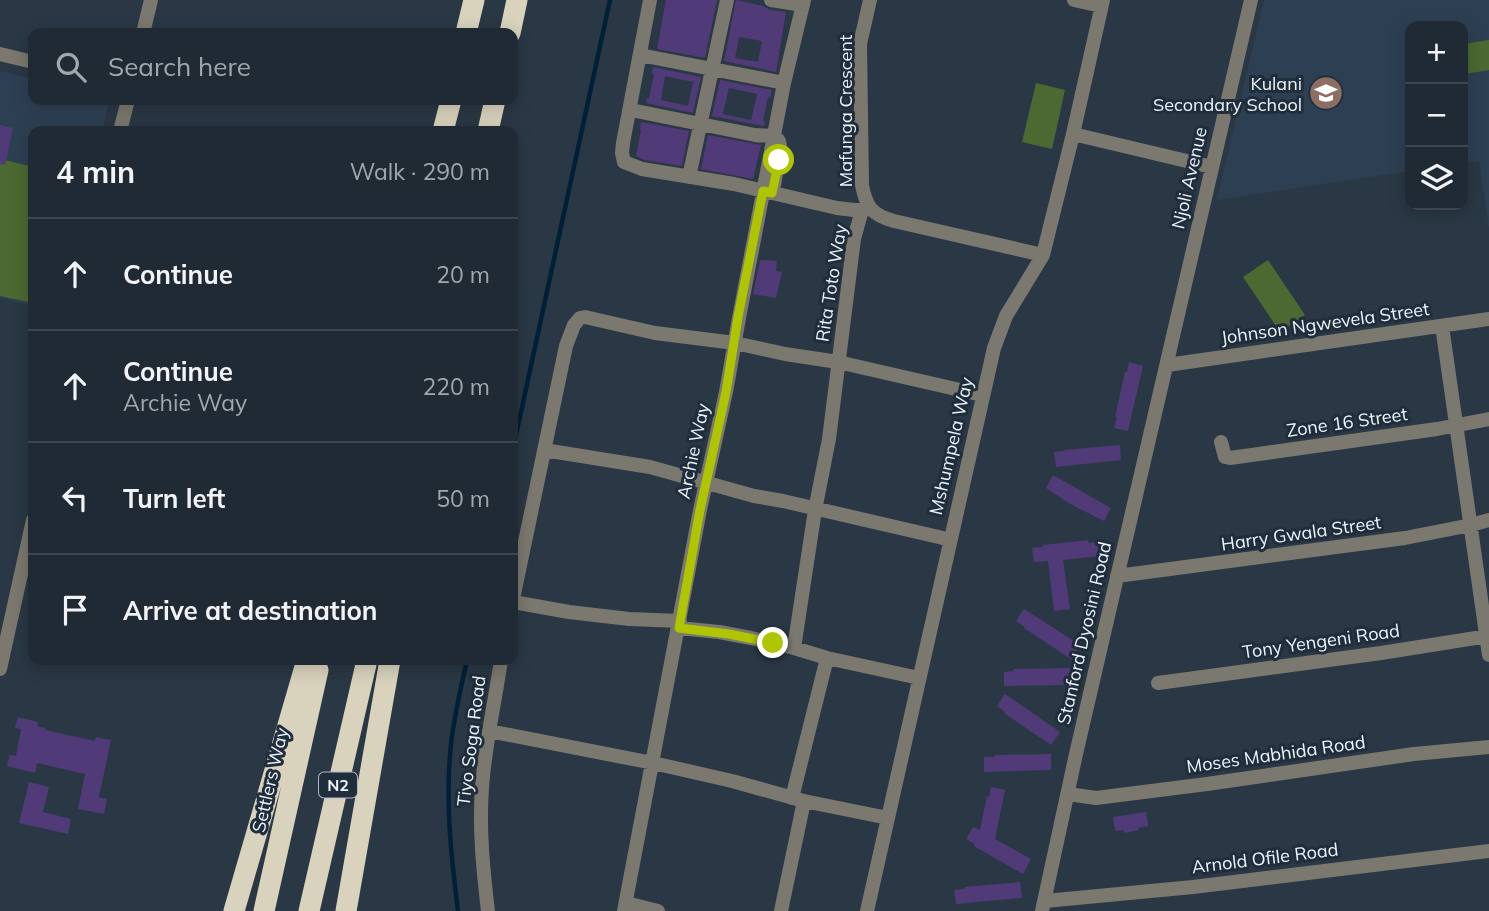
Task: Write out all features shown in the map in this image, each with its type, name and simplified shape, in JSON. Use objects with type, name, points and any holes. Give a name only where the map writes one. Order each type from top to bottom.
[{"type":"highway","points":[[467,28],[474,0]]},
{"type":"highway","points":[[511,28],[517,0]]},
{"type":"highway","points":[[444,126],[450,105]]},
{"type":"highway","points":[[489,126],[494,105]]},
{"type":"highway","points":[[234,911],[306,665]]},
{"type":"highway","name":"Settlers Way","points":[[264,911],[319,665]]},
{"type":"highway","name":"N2","points":[[309,911],[366,665]]},
{"type":"highway","points":[[346,911],[389,665]]},
{"type":"street","points":[[144,28],[151,0]]},
{"type":"street","points":[[650,0],[623,144],[624,162],[642,169],[734,184],[836,208],[866,210],[894,221],[1043,255]]},
{"type":"street","points":[[690,177],[727,0]]},
{"type":"street","points":[[771,0],[803,3]]},
{"type":"street","name":"Mafunga Crescent","points":[[866,210],[862,185],[860,44],[870,0]]},
{"type":"street","points":[[1074,0],[1102,3]]},
{"type":"street","name":"Njoli Avenue","points":[[1167,365],[1251,0]]},
{"type":"street","name":"Archie Way","points":[[625,907],[706,482],[768,192],[774,136],[784,83],[803,3]]},
{"type":"street","name":"Mshumpela Way","points":[[867,911],[982,395],[1000,330],[1043,255],[1102,3]]},
{"type":"street","points":[[0,54],[28,61]]},
{"type":"street","points":[[640,54],[784,83]]},
{"type":"street","points":[[121,126],[127,105]]},
{"type":"street","points":[[631,110],[762,136],[774,136]]},
{"type":"street","points":[[1073,134],[1212,167]]},
{"type":"street","name":"Rita Toto Way","points":[[794,648],[829,436],[854,239],[866,210]]},
{"type":"street","points":[[518,576],[565,346],[576,321],[580,318],[838,362],[982,395]]},
{"type":"street","name":"Johnson Ngwevela Street","points":[[1167,365],[1489,319]]},
{"type":"street","points":[[1442,326],[1489,655]]},
{"type":"street","name":"Stanford Dyosini Road","points":[[1044,906],[1076,754],[1167,365]]},
{"type":"street","name":"Zone 16 Street","points":[[1221,442],[1225,457],[1230,458],[1489,419]]},
{"type":"street","points":[[544,450],[638,465],[754,496],[950,541]]},
{"type":"street","name":"Harry Gwala Street","points":[[1117,576],[1405,538],[1489,520]]},
{"type":"street","points":[[0,669],[28,543]]},
{"type":"street","points":[[518,601],[569,612],[679,624],[919,678]]},
{"type":"street","name":"Tony Yengeni Road","points":[[1158,683],[1488,636]]},
{"type":"street","points":[[781,911],[798,800],[827,658]]},
{"type":"street","name":"Tiyo Soga Road","points":[[488,911],[480,817],[489,732],[500,665]]},
{"type":"street","points":[[489,732],[653,763],[798,800],[888,818]]},
{"type":"street","name":"Moses Mabhida Road","points":[[1068,794],[1105,797],[1404,755],[1489,747]]},
{"type":"street","name":"Arnold Ofile Road","points":[[1044,906],[1489,851]]},
{"type":"street","points":[[625,907],[658,911]]},
{"type":"shaded area","name":"Kulani Secondary School","points":[[1264,0],[1489,0],[1489,229],[1479,161],[1468,162],[1468,21],[1405,21],[1405,172],[1217,200]]},
{"type":"shaded area","points":[[0,71],[28,78],[28,105],[109,105],[103,126],[28,126],[28,305],[0,298]]},
{"type":"green space","points":[[1489,40],[1489,70],[1468,74],[1468,43]]},
{"type":"green space","points":[[1036,83],[1065,90],[1052,149],[1022,142]]},
{"type":"green space","points":[[0,159],[28,166],[28,302],[0,296]]},
{"type":"green space","points":[[1268,260],[1305,315],[1280,332],[1243,277]]},
{"type":"building","points":[[666,0],[717,0],[705,58],[657,49]]},
{"type":"building","points":[[736,0],[786,12],[776,72],[724,61]],"holes":[[[739,37],[762,41],[758,62],[735,58]]]},
{"type":"building","points":[[653,67],[701,77],[693,113],[646,103],[647,98],[649,99]],"holes":[[[665,76],[693,82],[688,106],[661,100]]]},
{"type":"building","points":[[720,80],[772,90],[770,98],[768,97],[764,126],[712,116]],"holes":[[[729,88],[757,94],[751,120],[723,114]]]},
{"type":"building","points":[[641,122],[689,131],[682,166],[636,156]]},
{"type":"building","points":[[0,125],[13,128],[5,165],[0,164]]},
{"type":"building","points":[[708,135],[761,145],[753,179],[701,169]]},
{"type":"building","points":[[760,260],[777,261],[776,271],[782,272],[776,298],[753,294]]},
{"type":"building","points":[[1129,362],[1143,366],[1128,431],[1114,428]]},
{"type":"building","points":[[1120,445],[1121,460],[1056,467],[1054,452]]},
{"type":"building","points":[[1053,475],[1111,508],[1104,521],[1046,488]]},
{"type":"building","points":[[1088,540],[1089,543],[1098,542],[1100,556],[1063,560],[1070,609],[1054,611],[1048,561],[1034,562],[1032,548]]},
{"type":"building","points":[[1024,609],[1080,645],[1071,659],[1016,621]]},
{"type":"building","points":[[1070,668],[1071,685],[1004,686],[1004,672],[1014,669]]},
{"type":"building","points":[[1005,694],[1060,732],[1051,745],[997,706]]},
{"type":"building","points":[[18,717],[38,722],[37,726],[45,730],[95,741],[96,737],[111,740],[99,797],[107,799],[104,814],[78,809],[85,774],[37,763],[35,773],[7,766],[10,755],[16,756],[21,729],[15,728]]},
{"type":"building","points":[[1051,754],[1051,770],[984,772],[984,757]]},
{"type":"building","points":[[29,782],[49,787],[43,812],[71,819],[68,834],[19,823]]},
{"type":"building","points":[[991,787],[1005,790],[995,839],[1031,859],[1023,874],[966,839],[973,827],[980,830]]},
{"type":"building","points":[[1146,812],[1148,826],[1124,833],[1124,830],[1115,831],[1113,817]]},
{"type":"building","points":[[1020,882],[1022,898],[956,904],[954,890]]},
{"type":"waterway","points":[[518,426],[610,0]]},
{"type":"waterway","points":[[458,911],[450,828],[449,765],[466,665]]},
{"type":"place","name":"Kulani Secondary School","points":[[1326,93]]},
{"type":"route","points":[[773,643],[679,628],[763,191],[772,193],[779,160]]}]
